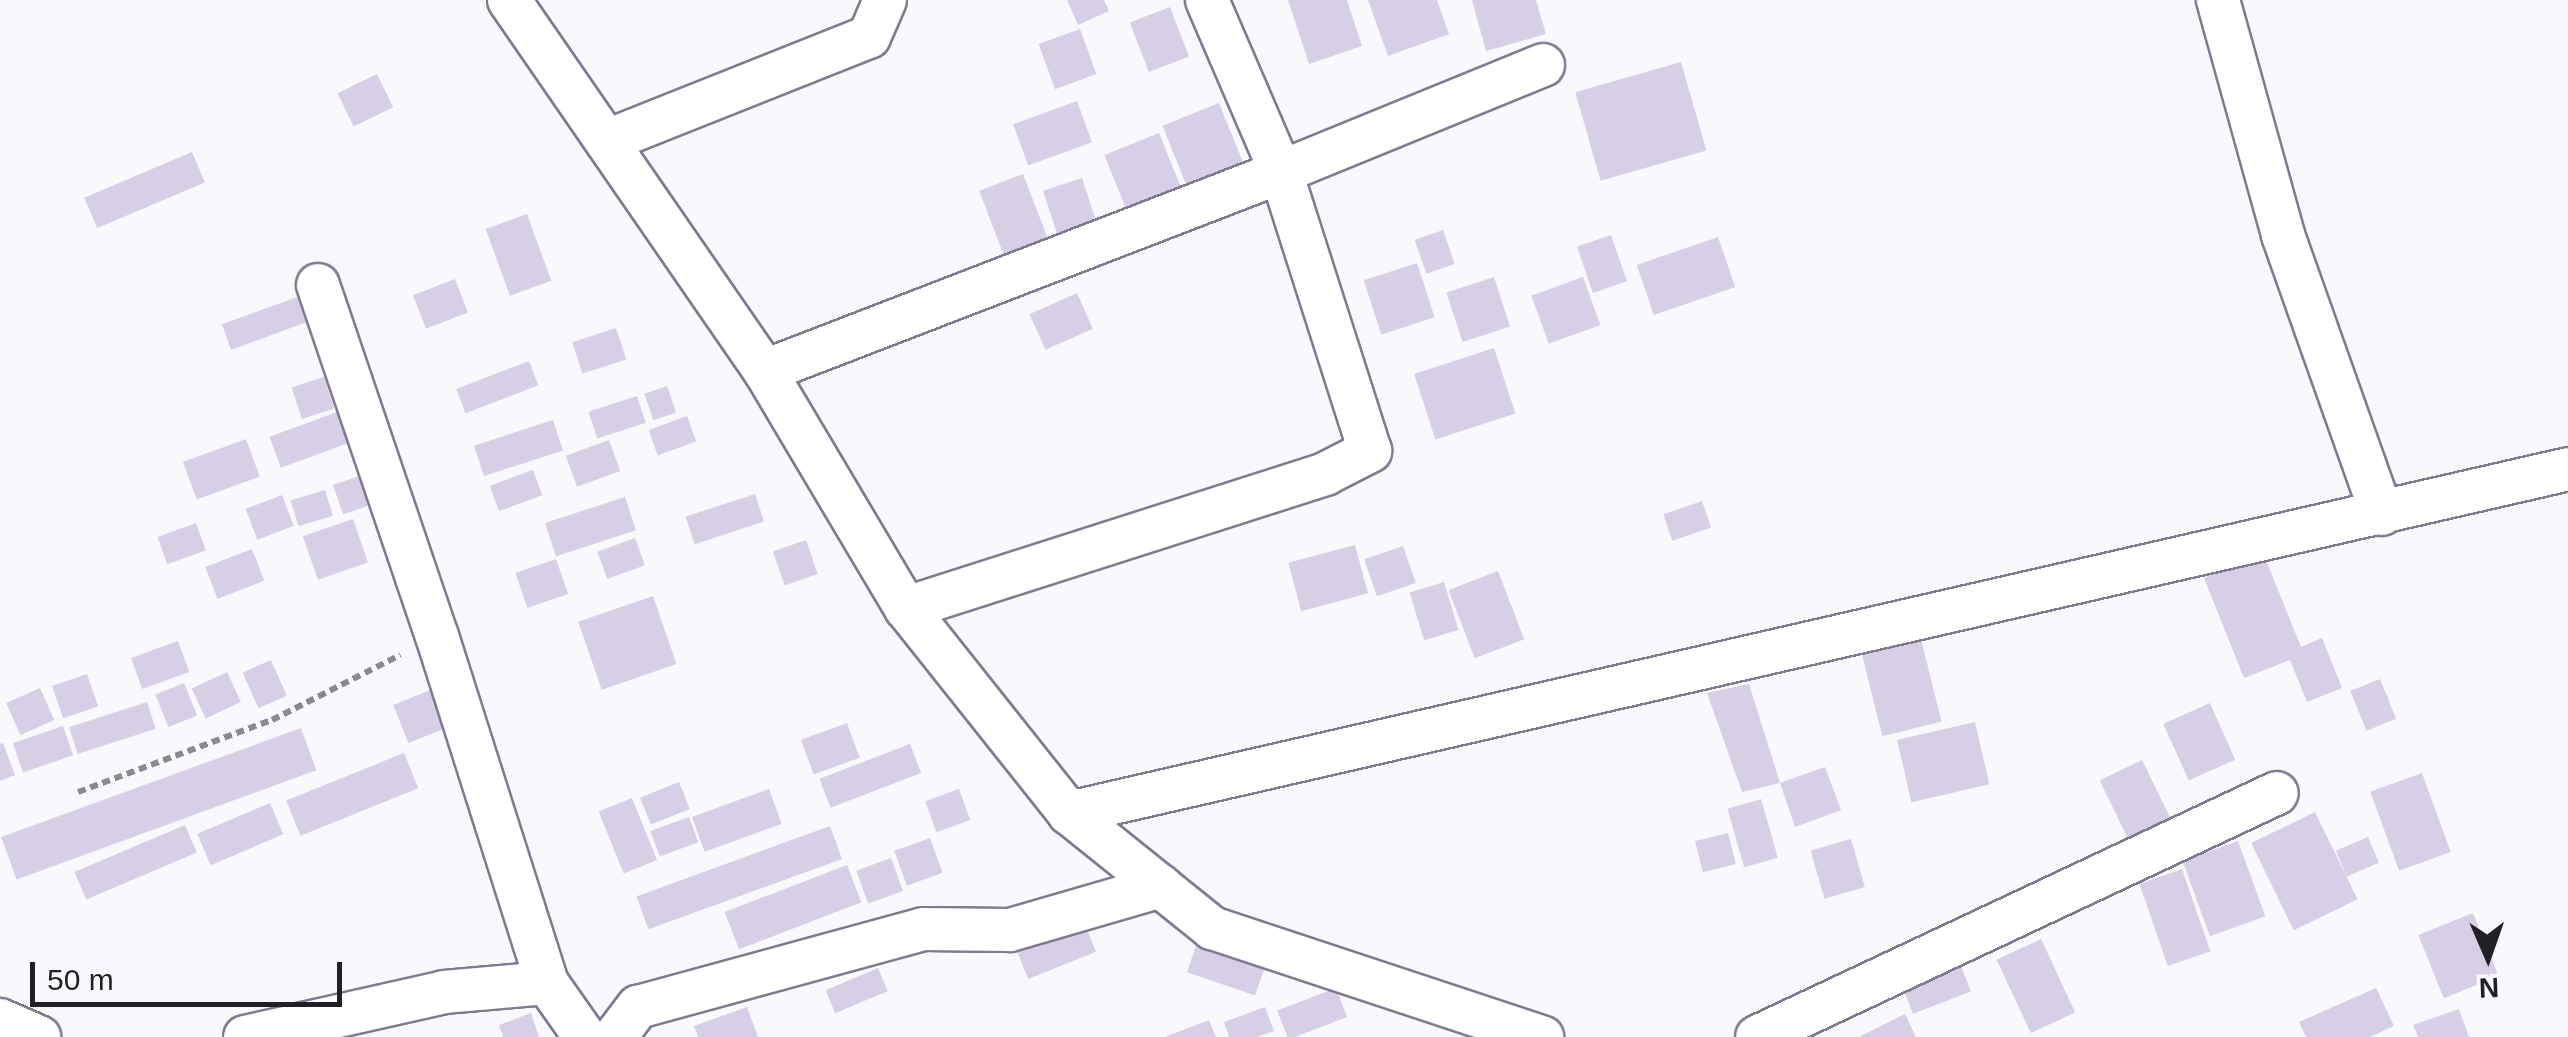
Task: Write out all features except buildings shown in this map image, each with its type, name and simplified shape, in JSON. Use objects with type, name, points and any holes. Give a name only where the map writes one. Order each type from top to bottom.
[{"type":"street","points":[[509,0],[765,371],[906,608],[1069,813],[1212,928],[1542,1037]]},
{"type":"street","points":[[607,142],[869,37],[885,0]]},
{"type":"street","points":[[906,608],[1325,474],[1370,450],[1281,172],[1207,0]]},
{"type":"street","points":[[2218,0],[2283,235],[2382,514]]},
{"type":"street","points":[[765,371],[1281,172],[1543,65]]},
{"type":"street","points":[[318,285],[437,636],[547,984],[584,1037]]},
{"type":"street","points":[[1069,813],[2568,469]]},
{"type":"street","points":[[1758,1037],[2277,793]]},
{"type":"street","points":[[615,1037],[638,1007],[923,930],[1010,930],[1161,886]]},
{"type":"street","points":[[245,1037],[444,992],[547,984]]},
{"type":"street","points":[[0,1020],[38,1037]]},
{"type":"path","points":[[78,792],[272,720],[437,636]]}]
